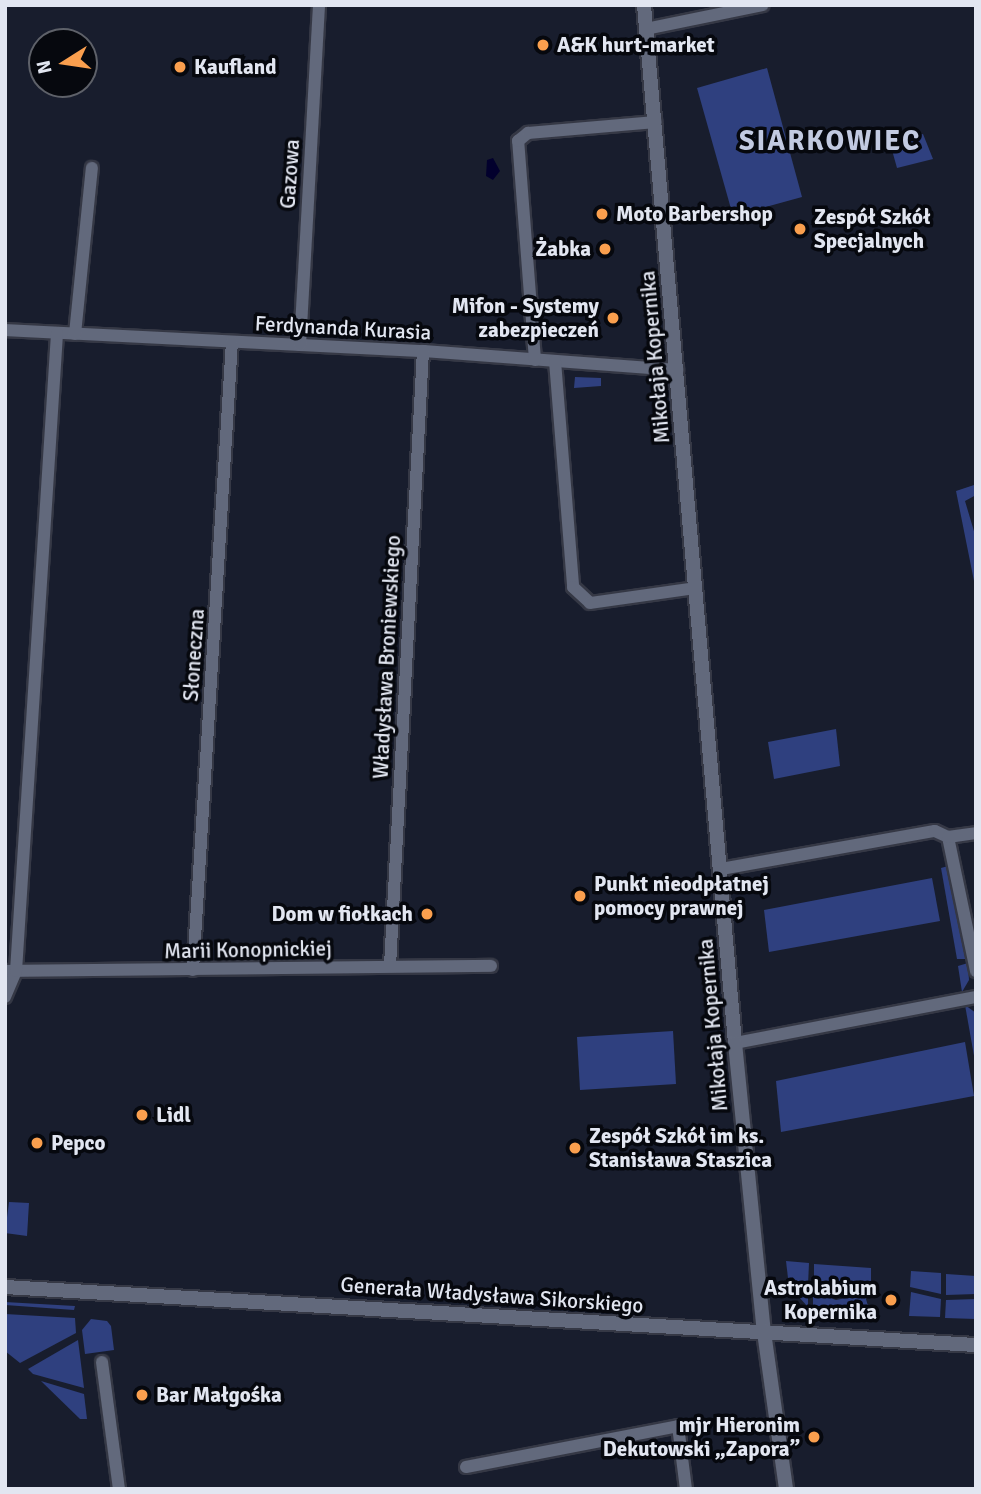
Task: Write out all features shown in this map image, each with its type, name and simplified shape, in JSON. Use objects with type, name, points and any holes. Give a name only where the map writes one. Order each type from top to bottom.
[{"type":"street","name":"Gazowa","points":[[300,345],[319,5]]},
{"type":"street","name":"Mikołaja Kopernika","points":[[644,5],[735,1043],[764,1332],[786,1489]]},
{"type":"street","points":[[646,29],[763,5]]},
{"type":"street","points":[[535,360],[518,141],[528,133],[656,122]]},
{"type":"street","points":[[75,334],[92,168]]},
{"type":"street","name":"Ferdynanda Kurasia","points":[[5,330],[423,351],[677,370]]},
{"type":"street","points":[[5,997],[11,971],[57,333]]},
{"type":"street","name":"Słoneczna","points":[[193,970],[232,341]]},
{"type":"street","name":"Władysława Broniewskiego","points":[[390,966],[423,351]]},
{"type":"street","points":[[555,361],[573,587],[590,603],[696,588]]},
{"type":"street","points":[[721,869],[935,831],[948,837],[976,833]]},
{"type":"street","points":[[948,837],[976,971]]},
{"type":"street","name":"Marii Konopnickiej","points":[[11,971],[491,966]]},
{"type":"street","points":[[735,1043],[976,998]]},
{"type":"street","name":"Generała Władysława Sikorskiego","points":[[5,1287],[976,1345]]},
{"type":"street","points":[[102,1362],[119,1489]]},
{"type":"street","points":[[466,1467],[678,1426],[685,1489]]},
{"type":"shaded area","points":[[767,68],[802,197],[733,216],[697,88]]},
{"type":"shaded area","points":[[923,134],[933,159],[897,168],[890,143]]},
{"type":"shaded area","points":[[493,158],[500,171],[493,180],[486,176],[487,160]]},
{"type":"shaded area","points":[[575,377],[601,378],[601,386],[574,388]]},
{"type":"shaded area","points":[[974,485],[976,495],[965,501],[976,538],[976,591],[956,491]]},
{"type":"shaded area","points":[[836,729],[840,766],[774,779],[768,742]]},
{"type":"shaded area","points":[[948,866],[967,958],[965,959],[957,959],[941,868]]},
{"type":"shaded area","points":[[932,878],[940,921],[769,952],[764,910]]},
{"type":"shaded area","points":[[968,963],[969,980],[962,992],[958,966]]},
{"type":"shaded area","points":[[965,1005],[976,1013],[976,1067]]},
{"type":"shaded area","points":[[673,1031],[676,1084],[580,1090],[577,1037]]},
{"type":"shaded area","points":[[965,1042],[974,1096],[781,1132],[776,1081]]},
{"type":"shaded area","points":[[9,1202],[29,1203],[27,1236],[5,1233]]},
{"type":"shaded area","points":[[786,1261],[809,1263],[808,1285],[788,1278]]},
{"type":"shaded area","points":[[814,1264],[871,1268],[871,1287],[836,1295],[814,1287]]},
{"type":"shaded area","points":[[911,1271],[941,1273],[941,1294],[910,1287]]},
{"type":"shaded area","points":[[946,1274],[976,1276],[976,1294],[946,1295]]},
{"type":"shaded area","points":[[788,1285],[808,1291],[808,1307]]},
{"type":"shaded area","points":[[813,1292],[836,1300],[871,1293],[866,1299],[870,1313],[813,1310]]},
{"type":"shaded area","points":[[911,1292],[941,1299],[940,1317],[909,1316]]},
{"type":"shaded area","points":[[976,1299],[976,1319],[945,1318],[946,1300]]},
{"type":"shaded area","points":[[5,1302],[75,1306],[74,1310],[5,1305]]},
{"type":"shaded area","points":[[5,1314],[75,1318],[76,1333],[20,1363],[5,1351]]},
{"type":"shaded area","points":[[91,1319],[107,1321],[111,1326],[114,1350],[85,1354],[82,1330]]},
{"type":"shaded area","points":[[78,1340],[84,1388],[33,1374],[28,1369]]},
{"type":"shaded area","points":[[41,1381],[84,1394],[87,1419],[80,1419]]},
{"type":"place","name":"A&K hurt-market","points":[[543,45]]},
{"type":"place","name":"Kaufland","points":[[180,67]]},
{"type":"place","name":"Moto Barbershop","points":[[602,214]]},
{"type":"place","name":"Zespół Szkół Specjalnych","points":[[800,229]]},
{"type":"place","name":"Żabka","points":[[605,249]]},
{"type":"place","name":"Mifon - Systemy zabezpieczeń","points":[[613,318]]},
{"type":"place","name":"Punkt nieodpłatnej pomocy prawnej","points":[[580,896]]},
{"type":"place","name":"Dom w fiołkach","points":[[427,914]]},
{"type":"place","name":"Lidl","points":[[142,1115]]},
{"type":"place","name":"Pepco","points":[[37,1143]]},
{"type":"place","name":"Zespół Szkół im ks. Stanisława Staszica","points":[[575,1148]]},
{"type":"place","name":"Astrolabium Kopernika","points":[[891,1300]]},
{"type":"place","name":"Bar Małgośka","points":[[142,1395]]},
{"type":"place","name":"mjr Hieronim Dekutowski „Zapora”","points":[[814,1437]]},
{"type":"district","name":"SIARKOWIEC","points":[[830,141]]}]
